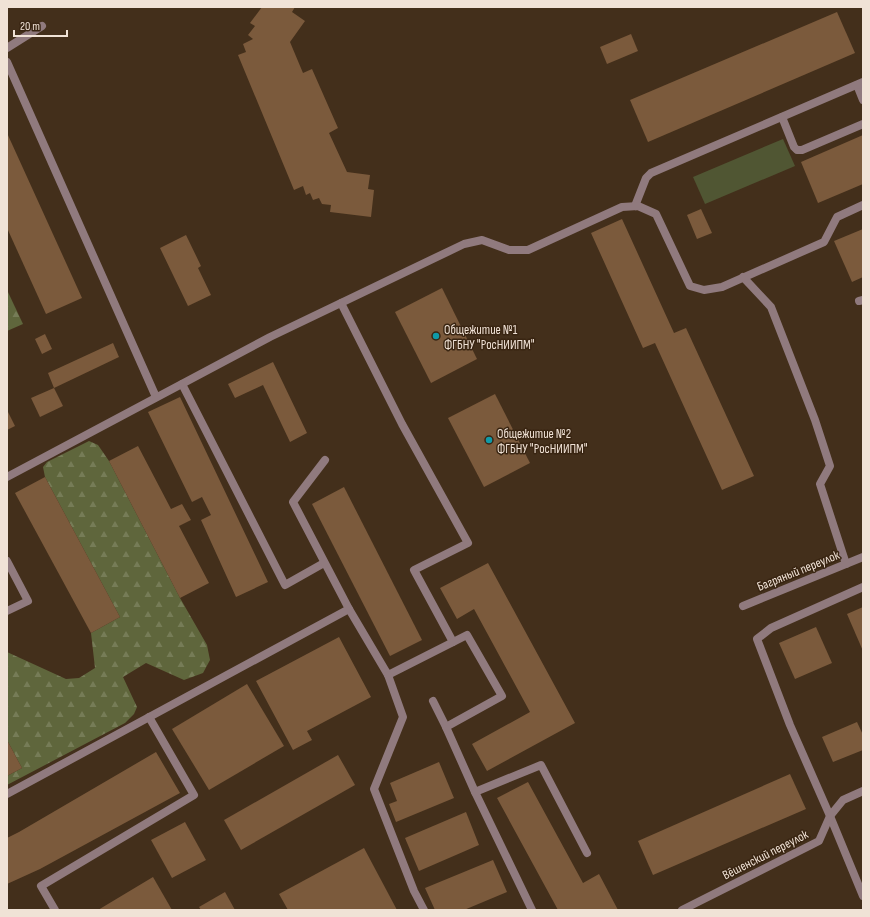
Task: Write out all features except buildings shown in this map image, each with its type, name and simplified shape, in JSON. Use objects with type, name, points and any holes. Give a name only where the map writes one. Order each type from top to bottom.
[{"type":"street","points":[[7,48],[42,26]]},
{"type":"street","points":[[7,62],[156,397]]},
{"type":"street","points":[[635,206],[646,178],[651,173],[860,83],[863,100]]},
{"type":"street","points":[[782,117],[794,147],[798,150],[802,150],[863,124]]},
{"type":"street","points":[[7,477],[270,337],[464,244],[482,240],[509,250],[528,250],[622,207],[638,206],[656,214],[690,286],[704,290],[722,287],[824,242],[837,218],[863,205]]},
{"type":"street","points":[[743,277],[771,307],[815,420],[830,466],[820,484],[846,564]]},
{"type":"street","points":[[342,303],[402,424],[468,543],[414,570],[453,642]]},
{"type":"street","points":[[182,384],[285,585],[324,563]]},
{"type":"street","points":[[325,460],[293,502],[324,563],[388,675],[403,717],[374,789],[414,891],[424,910]]},
{"type":"street","name":"Багряный переулок","points":[[743,606],[863,557]]},
{"type":"street","points":[[7,561],[28,601],[7,611]]},
{"type":"street","points":[[863,587],[771,628],[757,639],[790,725],[863,896]]},
{"type":"street","points":[[7,794],[350,609]]},
{"type":"street","points":[[388,675],[467,635],[502,696],[446,727]]},
{"type":"street","points":[[433,701],[532,910]]},
{"type":"street","points":[[55,910],[41,886],[194,795],[149,717]]},
{"type":"street","points":[[475,792],[541,765],[587,853]]},
{"type":"street","name":"Вёшенский переулок","points":[[682,910],[819,841],[830,816],[843,800],[863,791]]},
{"type":"green space","points":[[783,139],[795,166],[705,204],[693,177]]},
{"type":"green space","points":[[7,290],[23,324],[7,331]]},
{"type":"green space","points":[[89,441],[98,445],[109,461],[180,598],[207,645],[210,660],[203,673],[184,680],[146,663],[123,677],[137,707],[134,714],[125,723],[7,785],[7,776],[22,768],[7,740],[7,652],[66,679],[79,678],[95,668],[91,633],[120,617],[45,477],[43,467],[47,462]]},
{"type":"place","name":"Общежитие №1 ФГБНУ \"РосНИИПМ\"","points":[[436,336]]},
{"type":"place","name":"Общежитие №2 ФГБНУ \"РосНИИПМ\"","points":[[489,440]]}]
